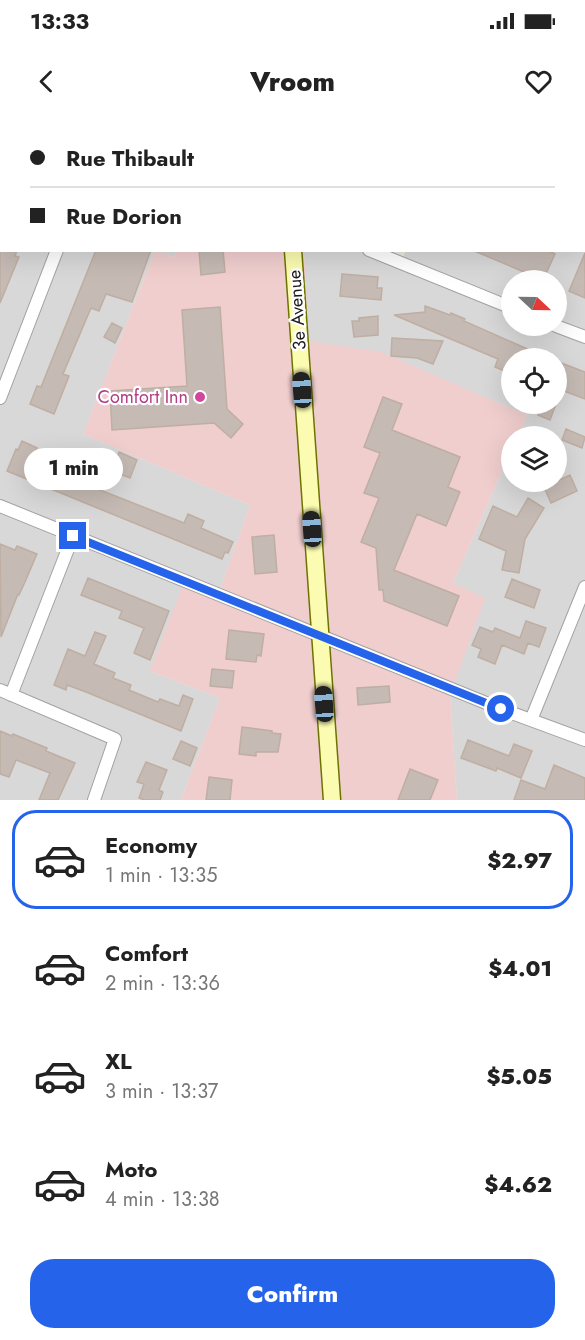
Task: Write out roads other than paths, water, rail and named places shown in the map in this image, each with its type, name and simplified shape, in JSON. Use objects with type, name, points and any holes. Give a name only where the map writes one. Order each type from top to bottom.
[{"type":"main road","name":"3e Avenue","points":[[293,252],[332,800]]},
{"type":"street","points":[[0,398],[56,252]]},
{"type":"street","points":[[374,252],[501,304]]},
{"type":"street","points":[[567,330],[585,337]]},
{"type":"street","points":[[0,506],[585,740]]},
{"type":"street","points":[[73,536],[5,693],[115,739],[94,800]]},
{"type":"street","points":[[531,720],[585,587]]},
{"type":"place","name":"Comfort Inn","points":[[200,397]]}]
